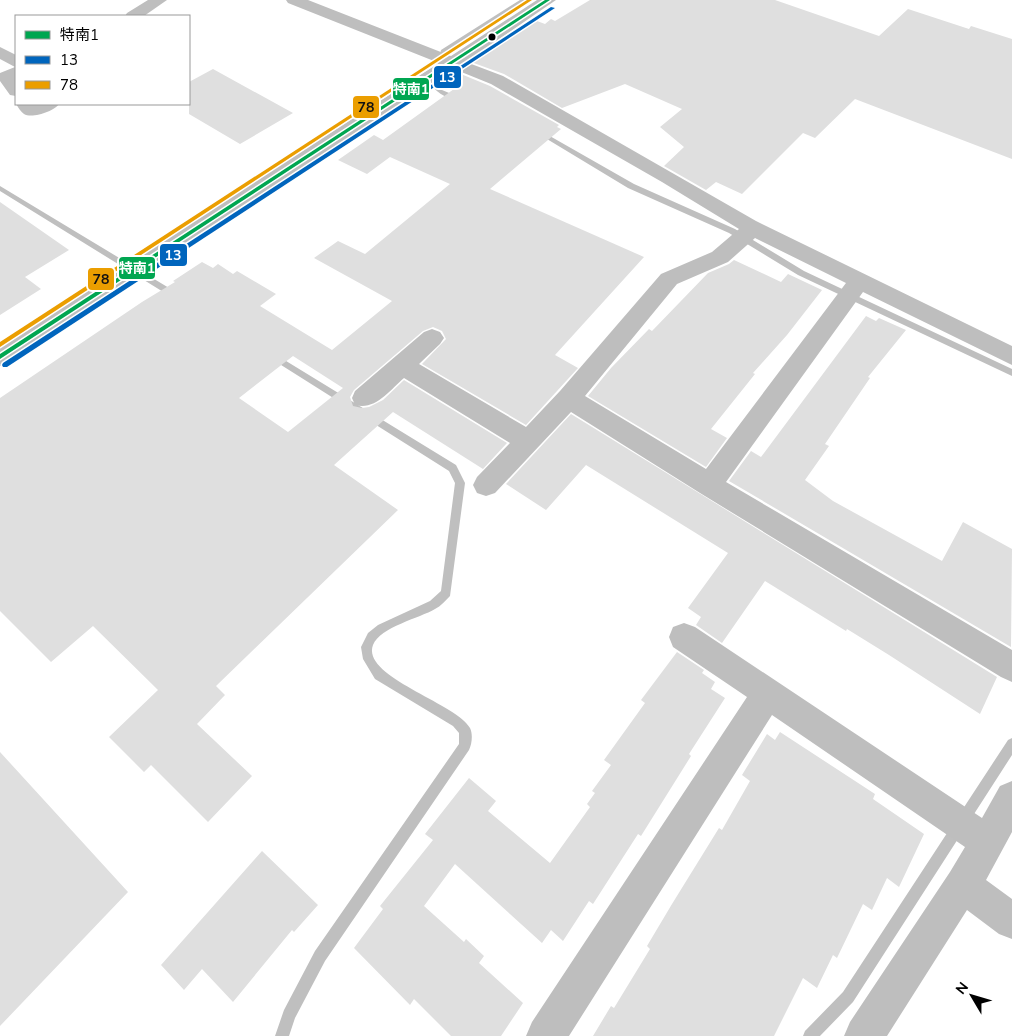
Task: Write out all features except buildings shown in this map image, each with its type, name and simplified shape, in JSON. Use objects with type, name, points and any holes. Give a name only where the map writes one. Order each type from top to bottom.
[{"type":"street","points":[[135,15],[159,0]]},
{"type":"street","points":[[294,0],[497,80],[753,228],[1012,356]]},
{"type":"street","points":[[0,357],[548,0]]},
{"type":"street","points":[[0,52],[15,61]]},
{"type":"street","points":[[15,72],[6,77],[15,90]]},
{"type":"street","points":[[26,105],[30,110],[47,105]]},
{"type":"street","points":[[486,485],[569,398],[669,279],[720,257],[753,228]]},
{"type":"street","points":[[709,485],[860,280]]},
{"type":"street","points":[[364,398],[432,338]]},
{"type":"street","points":[[402,365],[528,441]]},
{"type":"street","points":[[569,398],[709,485],[1012,667]]},
{"type":"street","points":[[684,638],[987,842]]},
{"type":"street","points":[[546,1036],[767,694]]},
{"type":"street","points":[[864,1036],[963,885],[1012,798]]},
{"type":"street","points":[[963,885],[1012,921]]},
{"type":"waterway","points":[[459,99],[440,91],[435,86],[443,51],[524,0]]},
{"type":"waterway","points":[[539,132],[631,186],[732,231],[801,273],[1012,373]]},
{"type":"waterway","points":[[0,188],[176,296]]},
{"type":"waterway","points":[[273,356],[453,468],[460,483],[446,593],[434,604],[381,629],[372,637],[367,647],[369,659],[379,675],[457,722],[465,731],[465,746],[320,956],[289,1015],[282,1036]]},
{"type":"waterway","points":[[810,1036],[848,997],[1012,744]]},
{"type":"transit line","name":"78","points":[[0,345],[530,0]]},
{"type":"transit line","name":"特南1","points":[[0,357],[548,0]]},
{"type":"transit line","name":"13","points":[[5,365],[553,8]]}]
